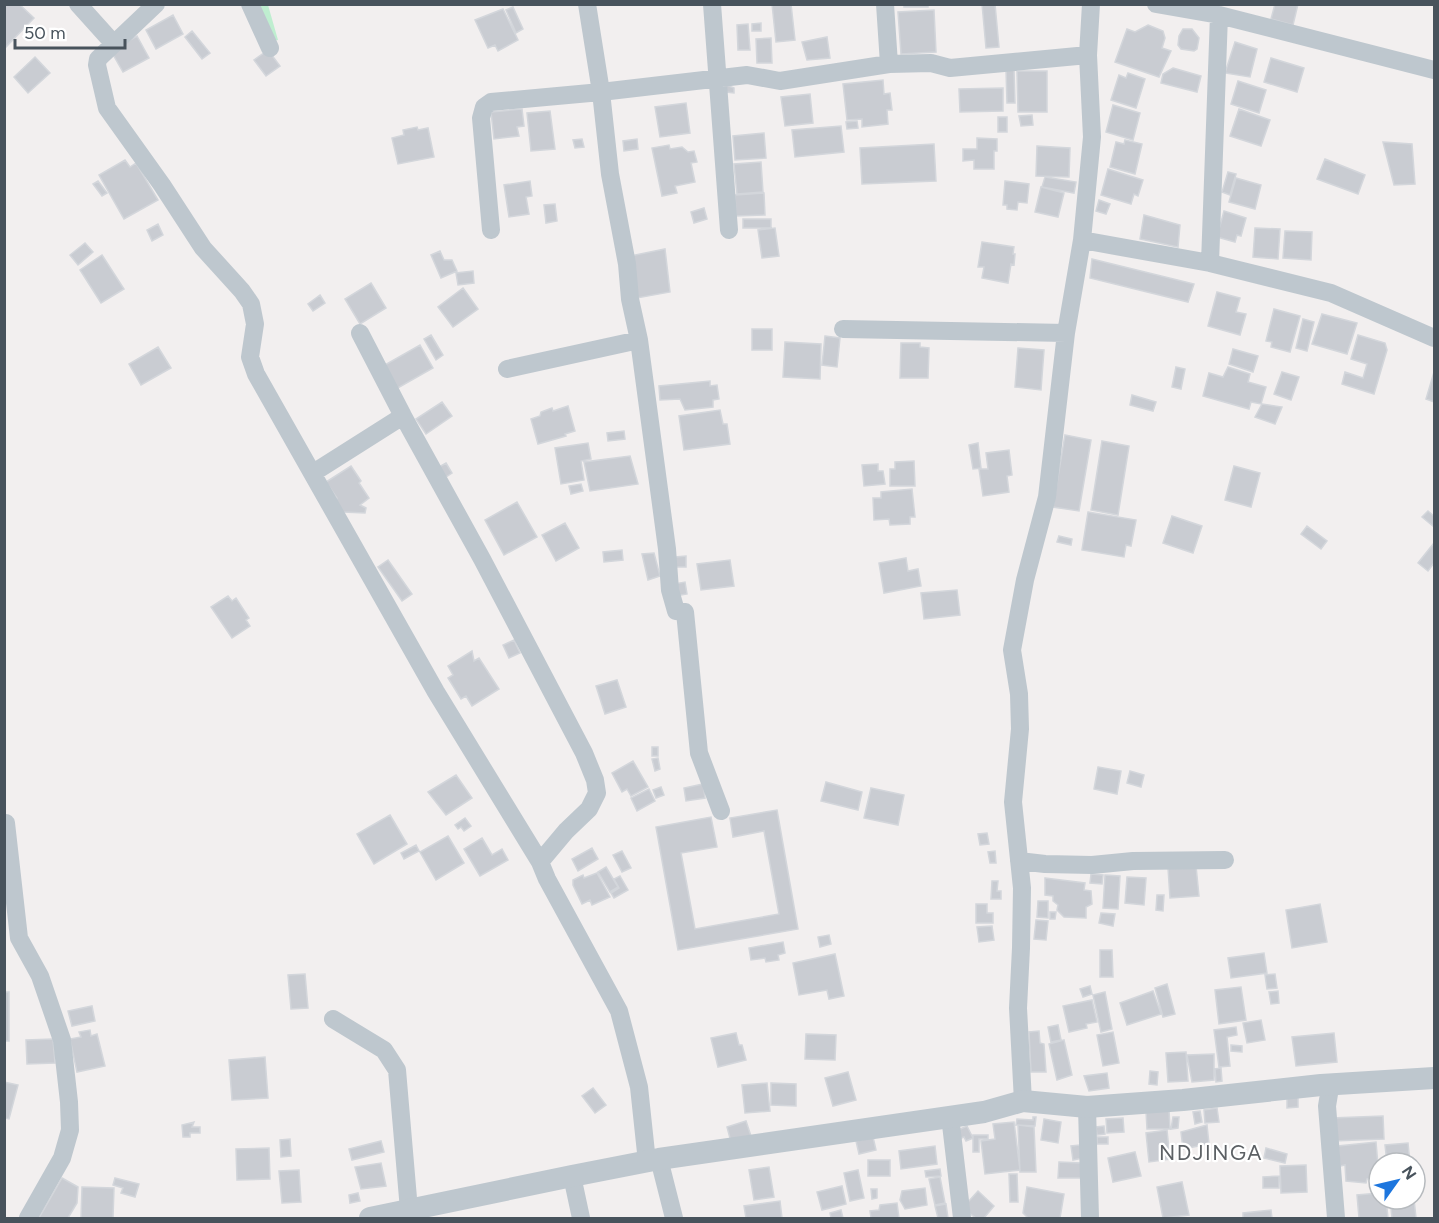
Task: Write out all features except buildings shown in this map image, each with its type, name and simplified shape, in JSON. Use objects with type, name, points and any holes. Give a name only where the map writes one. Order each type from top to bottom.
[{"type":"street","points":[[78,4],[114,44]]},
{"type":"street","points":[[156,4],[98,59],[97,65],[106,108],[162,185],[203,248],[243,291],[251,304],[255,324],[250,357],[256,374],[436,692],[540,862],[619,1011],[639,1087],[653,1161],[674,1218]]},
{"type":"street","points":[[249,4],[270,48]]},
{"type":"street","points":[[587,4],[601,92],[610,174],[627,264],[630,299],[639,340],[667,549],[670,590],[676,611],[685,612],[699,753],[721,811]]},
{"type":"street","points":[[712,4],[729,230]]},
{"type":"street","points":[[885,4],[889,64]]},
{"type":"street","points":[[1023,1101],[1018,1008],[1022,888],[1013,802],[1020,729],[1012,650],[1025,580],[1047,496],[1066,333],[1082,240],[1092,137],[1088,55],[1091,4]]},
{"type":"street","points":[[1156,4],[1219,15],[1434,70]]},
{"type":"street","points":[[1210,263],[1219,15]]},
{"type":"street","points":[[490,230],[481,117],[483,108],[491,102],[601,92],[717,77],[747,75],[780,81],[889,64],[931,63],[950,68],[1088,55]]},
{"type":"street","points":[[1082,240],[1210,263],[1331,293],[1434,338]]},
{"type":"street","points":[[843,329],[1066,333]]},
{"type":"street","points":[[360,333],[584,753],[595,780],[597,793],[590,809],[566,831],[540,862]]},
{"type":"street","points":[[507,369],[639,340]]},
{"type":"street","points":[[313,473],[403,416]]},
{"type":"street","points":[[6,823],[19,938],[40,976],[62,1040],[69,1102],[70,1130],[62,1158],[28,1218]]},
{"type":"street","points":[[1019,861],[1092,865],[1133,861],[1225,860]]},
{"type":"street","points":[[333,1019],[384,1050],[397,1070],[410,1210]]},
{"type":"street","points":[[370,1218],[653,1161],[984,1112],[1023,1101],[1087,1107],[1434,1077]]},
{"type":"street","points":[[1323,1086],[1329,1094],[1336,1218]]},
{"type":"street","points":[[1087,1107],[1090,1218]]},
{"type":"street","points":[[950,1116],[962,1218]]},
{"type":"street","points":[[572,1176],[581,1218]]},
{"type":"green space","points":[[250,5],[268,5],[278,40],[268,42]]},
{"type":"district","name":"NDJINGA","points":[[1211,1152]]}]
